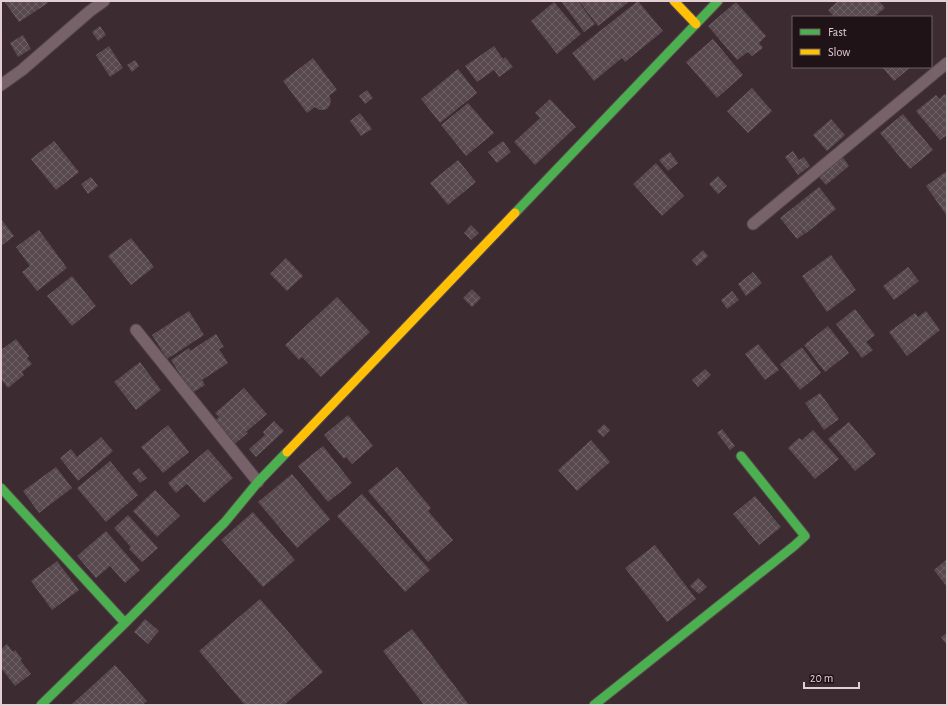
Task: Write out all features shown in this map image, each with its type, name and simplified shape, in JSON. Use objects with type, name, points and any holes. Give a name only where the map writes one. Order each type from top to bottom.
[{"type":"street","points":[[674,1],[696,24]]},
{"type":"street","points":[[41,705],[225,522],[258,482],[718,1]]},
{"type":"street","points":[[594,705],[805,536],[741,456]]},
{"type":"street","points":[[1,488],[125,623]]},
{"type":"lane","points":[[1,85],[22,70],[90,10],[104,1]]},
{"type":"lane","points":[[753,224],[947,63]]},
{"type":"lane","points":[[136,330],[258,482]]},
{"type":"building","points":[[4,1],[47,1],[48,3],[19,22]]},
{"type":"building","points":[[561,1],[578,1],[595,24],[584,32]]},
{"type":"building","points":[[579,1],[630,1],[598,26]]},
{"type":"building","points":[[638,1],[663,31],[625,62],[622,58],[594,81],[572,53]]},
{"type":"building","points":[[838,1],[879,1],[885,8],[875,16],[833,16],[828,10]]},
{"type":"building","points":[[554,2],[581,34],[557,54],[531,21]]},
{"type":"building","points":[[736,2],[766,36],[759,43],[763,48],[752,56],[748,52],[737,60],[708,26]]},
{"type":"building","points":[[100,26],[106,35],[98,41],[92,32]]},
{"type":"building","points":[[23,35],[31,49],[18,57],[10,43]]},
{"type":"building","points":[[713,39],[743,75],[717,98],[686,62]]},
{"type":"building","points":[[109,46],[123,68],[110,77],[96,55]]},
{"type":"building","points":[[494,46],[503,59],[505,57],[513,67],[499,77],[494,70],[477,82],[465,66]]},
{"type":"building","points":[[313,58],[337,90],[329,96],[331,100],[327,109],[319,110],[315,107],[307,113],[283,81]]},
{"type":"building","points":[[135,60],[139,66],[132,72],[127,65]]},
{"type":"building","points":[[883,68],[910,68],[894,81]]},
{"type":"building","points":[[458,69],[477,93],[440,123],[421,99]]},
{"type":"building","points":[[752,88],[772,111],[748,133],[727,111]]},
{"type":"building","points":[[367,90],[373,98],[365,104],[359,96]]},
{"type":"building","points":[[945,94],[947,97],[947,135],[940,140],[916,111],[936,95],[939,99]]},
{"type":"building","points":[[550,99],[576,127],[535,165],[514,142],[540,118],[535,113]]},
{"type":"building","points":[[468,103],[494,133],[466,156],[441,125]]},
{"type":"building","points":[[360,113],[372,129],[361,136],[350,121]]},
{"type":"building","points":[[903,114],[933,150],[910,169],[880,133]]},
{"type":"building","points":[[831,119],[845,135],[827,151],[813,135]]},
{"type":"building","points":[[54,141],[79,172],[56,190],[31,159]]},
{"type":"building","points":[[503,141],[511,152],[497,163],[488,152]]},
{"type":"building","points":[[793,151],[799,160],[804,157],[810,166],[798,175],[785,157]]},
{"type":"building","points":[[670,152],[678,163],[668,171],[659,160]]},
{"type":"building","points":[[842,156],[849,166],[826,185],[818,176]]},
{"type":"building","points":[[458,160],[476,182],[448,205],[430,183]]},
{"type":"building","points":[[656,163],[684,196],[662,216],[633,184]]},
{"type":"building","points":[[947,171],[947,216],[926,186]]},
{"type":"building","points":[[718,176],[727,186],[718,194],[709,184]]},
{"type":"building","points":[[91,177],[98,186],[88,194],[81,184]]},
{"type":"building","points":[[819,187],[836,209],[805,234],[799,226],[804,234],[797,239],[780,218]]},
{"type":"building","points":[[1,219],[14,236],[1,246]]},
{"type":"building","points":[[471,225],[479,233],[471,240],[464,233]]},
{"type":"building","points":[[39,230],[67,268],[37,291],[22,272],[30,266],[16,247]]},
{"type":"building","points":[[131,238],[154,267],[131,285],[108,256]]},
{"type":"building","points":[[703,250],[708,256],[697,266],[692,260]]},
{"type":"building","points":[[831,255],[856,290],[827,312],[802,276]]},
{"type":"building","points":[[286,258],[303,276],[287,291],[270,274]]},
{"type":"building","points":[[908,267],[919,281],[894,300],[883,286]]},
{"type":"building","points":[[753,272],[762,283],[746,296],[738,284]]},
{"type":"building","points":[[72,276],[96,306],[72,326],[47,296]]},
{"type":"building","points":[[472,289],[481,298],[472,307],[463,298]]},
{"type":"building","points":[[732,291],[739,300],[727,309],[721,300]]},
{"type":"building","points":[[337,297],[370,332],[321,377],[302,357],[299,360],[285,345]]},
{"type":"building","points":[[855,309],[875,335],[866,342],[873,350],[862,358],[836,324]]},
{"type":"building","points":[[189,311],[204,335],[167,359],[152,335]]},
{"type":"building","points":[[926,311],[940,330],[907,356],[889,332],[915,313],[918,317]]},
{"type":"building","points":[[828,326],[849,353],[825,372],[804,345]]},
{"type":"building","points":[[216,334],[224,347],[219,349],[228,363],[202,380],[205,385],[192,393],[171,360],[189,348],[190,351]]},
{"type":"building","points":[[16,339],[29,356],[27,358],[32,364],[22,372],[24,375],[8,388],[1,379],[1,350]]},
{"type":"building","points":[[758,344],[779,370],[765,380],[745,354]]},
{"type":"building","points":[[802,347],[821,373],[800,390],[780,364]]},
{"type":"building","points":[[140,362],[161,390],[136,410],[114,382]]},
{"type":"building","points":[[705,369],[711,375],[698,387],[692,380]]},
{"type":"building","points":[[244,388],[267,414],[246,432],[248,433],[232,446],[212,423],[219,417],[215,413]]},
{"type":"building","points":[[820,393],[839,419],[824,430],[805,403]]},
{"type":"building","points":[[348,415],[373,446],[352,464],[346,457],[344,459],[324,435]]},
{"type":"building","points":[[274,421],[284,431],[256,457],[249,449],[265,435],[263,432]]},
{"type":"building","points":[[849,422],[876,454],[855,471],[828,439]]},
{"type":"building","points":[[604,424],[610,430],[603,437],[597,431]]},
{"type":"building","points":[[168,425],[189,452],[163,473],[141,447]]},
{"type":"building","points":[[722,429],[735,446],[730,450],[717,433]]},
{"type":"building","points":[[813,430],[839,459],[815,479],[788,448],[799,438],[802,440]]},
{"type":"building","points":[[101,437],[113,451],[78,481],[60,458],[71,449],[77,457]]},
{"type":"building","points":[[591,440],[610,462],[577,491],[558,470]]},
{"type":"building","points":[[323,446],[352,483],[328,502],[298,466]]},
{"type":"building","points":[[208,449],[233,478],[204,503],[187,484],[176,493],[168,483]]},
{"type":"building","points":[[110,461],[138,495],[106,522],[77,488]]},
{"type":"building","points":[[56,467],[72,488],[39,513],[23,491]]},
{"type":"building","points":[[397,467],[431,508],[428,511],[453,540],[428,562],[368,491]]},
{"type":"building","points":[[139,468],[147,478],[140,483],[132,473]]},
{"type":"building","points":[[292,474],[330,519],[297,548],[258,502]]},
{"type":"building","points":[[155,490],[180,516],[157,537],[133,511]]},
{"type":"building","points":[[362,494],[430,570],[405,592],[337,516]]},
{"type":"building","points":[[755,496],[781,527],[759,545],[733,514]]},
{"type":"building","points":[[253,512],[295,560],[263,587],[221,540]]},
{"type":"building","points":[[128,515],[158,548],[142,562],[129,549],[131,547],[114,528]]},
{"type":"building","points":[[106,531],[140,570],[125,583],[110,566],[96,578],[77,556]]},
{"type":"building","points":[[655,545],[696,599],[667,622],[625,568]]},
{"type":"building","points":[[947,559],[947,587],[934,570]]},
{"type":"building","points":[[57,561],[79,590],[52,610],[31,581]]},
{"type":"building","points":[[698,578],[707,587],[699,594],[690,586]]},
{"type":"building","points":[[260,599],[323,672],[284,705],[245,705],[199,651]]},
{"type":"building","points":[[145,619],[159,631],[148,644],[134,632]]},
{"type":"building","points":[[412,629],[469,705],[424,705],[383,651]]},
{"type":"building","points":[[947,633],[947,645],[941,637]]},
{"type":"building","points":[[7,644],[13,652],[15,650],[22,659],[20,660],[31,674],[15,686],[1,668],[1,649]]},
{"type":"building","points":[[115,665],[147,701],[142,705],[71,705]]},
{"type":"traffic: fast","points":[[515,213],[718,1]]},
{"type":"traffic: fast","points":[[41,705],[225,522],[258,482],[287,452]]},
{"type":"traffic: fast","points":[[594,705],[805,536],[741,456]]},
{"type":"traffic: fast","points":[[1,488],[125,623]]},
{"type":"traffic: slow","points":[[674,1],[696,24]]},
{"type":"traffic: slow","points":[[287,452],[515,213]]}]
